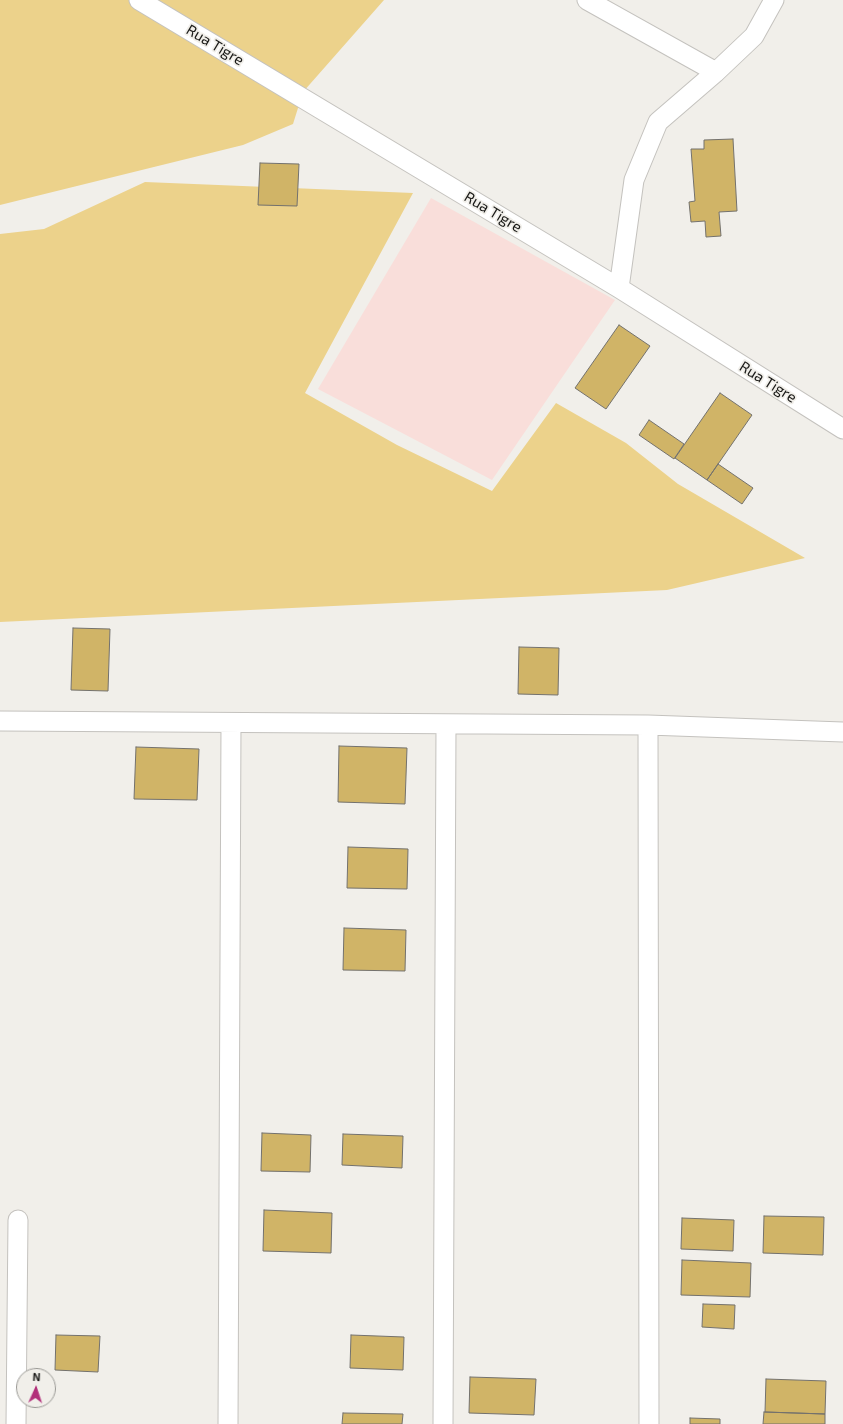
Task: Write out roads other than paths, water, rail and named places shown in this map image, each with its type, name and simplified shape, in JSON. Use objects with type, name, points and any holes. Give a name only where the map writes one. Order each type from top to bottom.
[{"type":"street","name":"Rua Tigre","points":[[139,0],[619,288],[843,429]]},
{"type":"street","points":[[587,0],[716,72]]},
{"type":"street","points":[[619,288],[634,180],[658,122],[716,72],[754,36],[774,0]]},
{"type":"street","points":[[0,721],[446,725],[648,725],[843,732]]},
{"type":"street","points":[[228,1424],[231,723]]},
{"type":"street","points":[[443,1424],[446,725]]},
{"type":"street","points":[[648,725],[649,1424]]},
{"type":"street","points":[[16,1424],[18,1220]]}]
